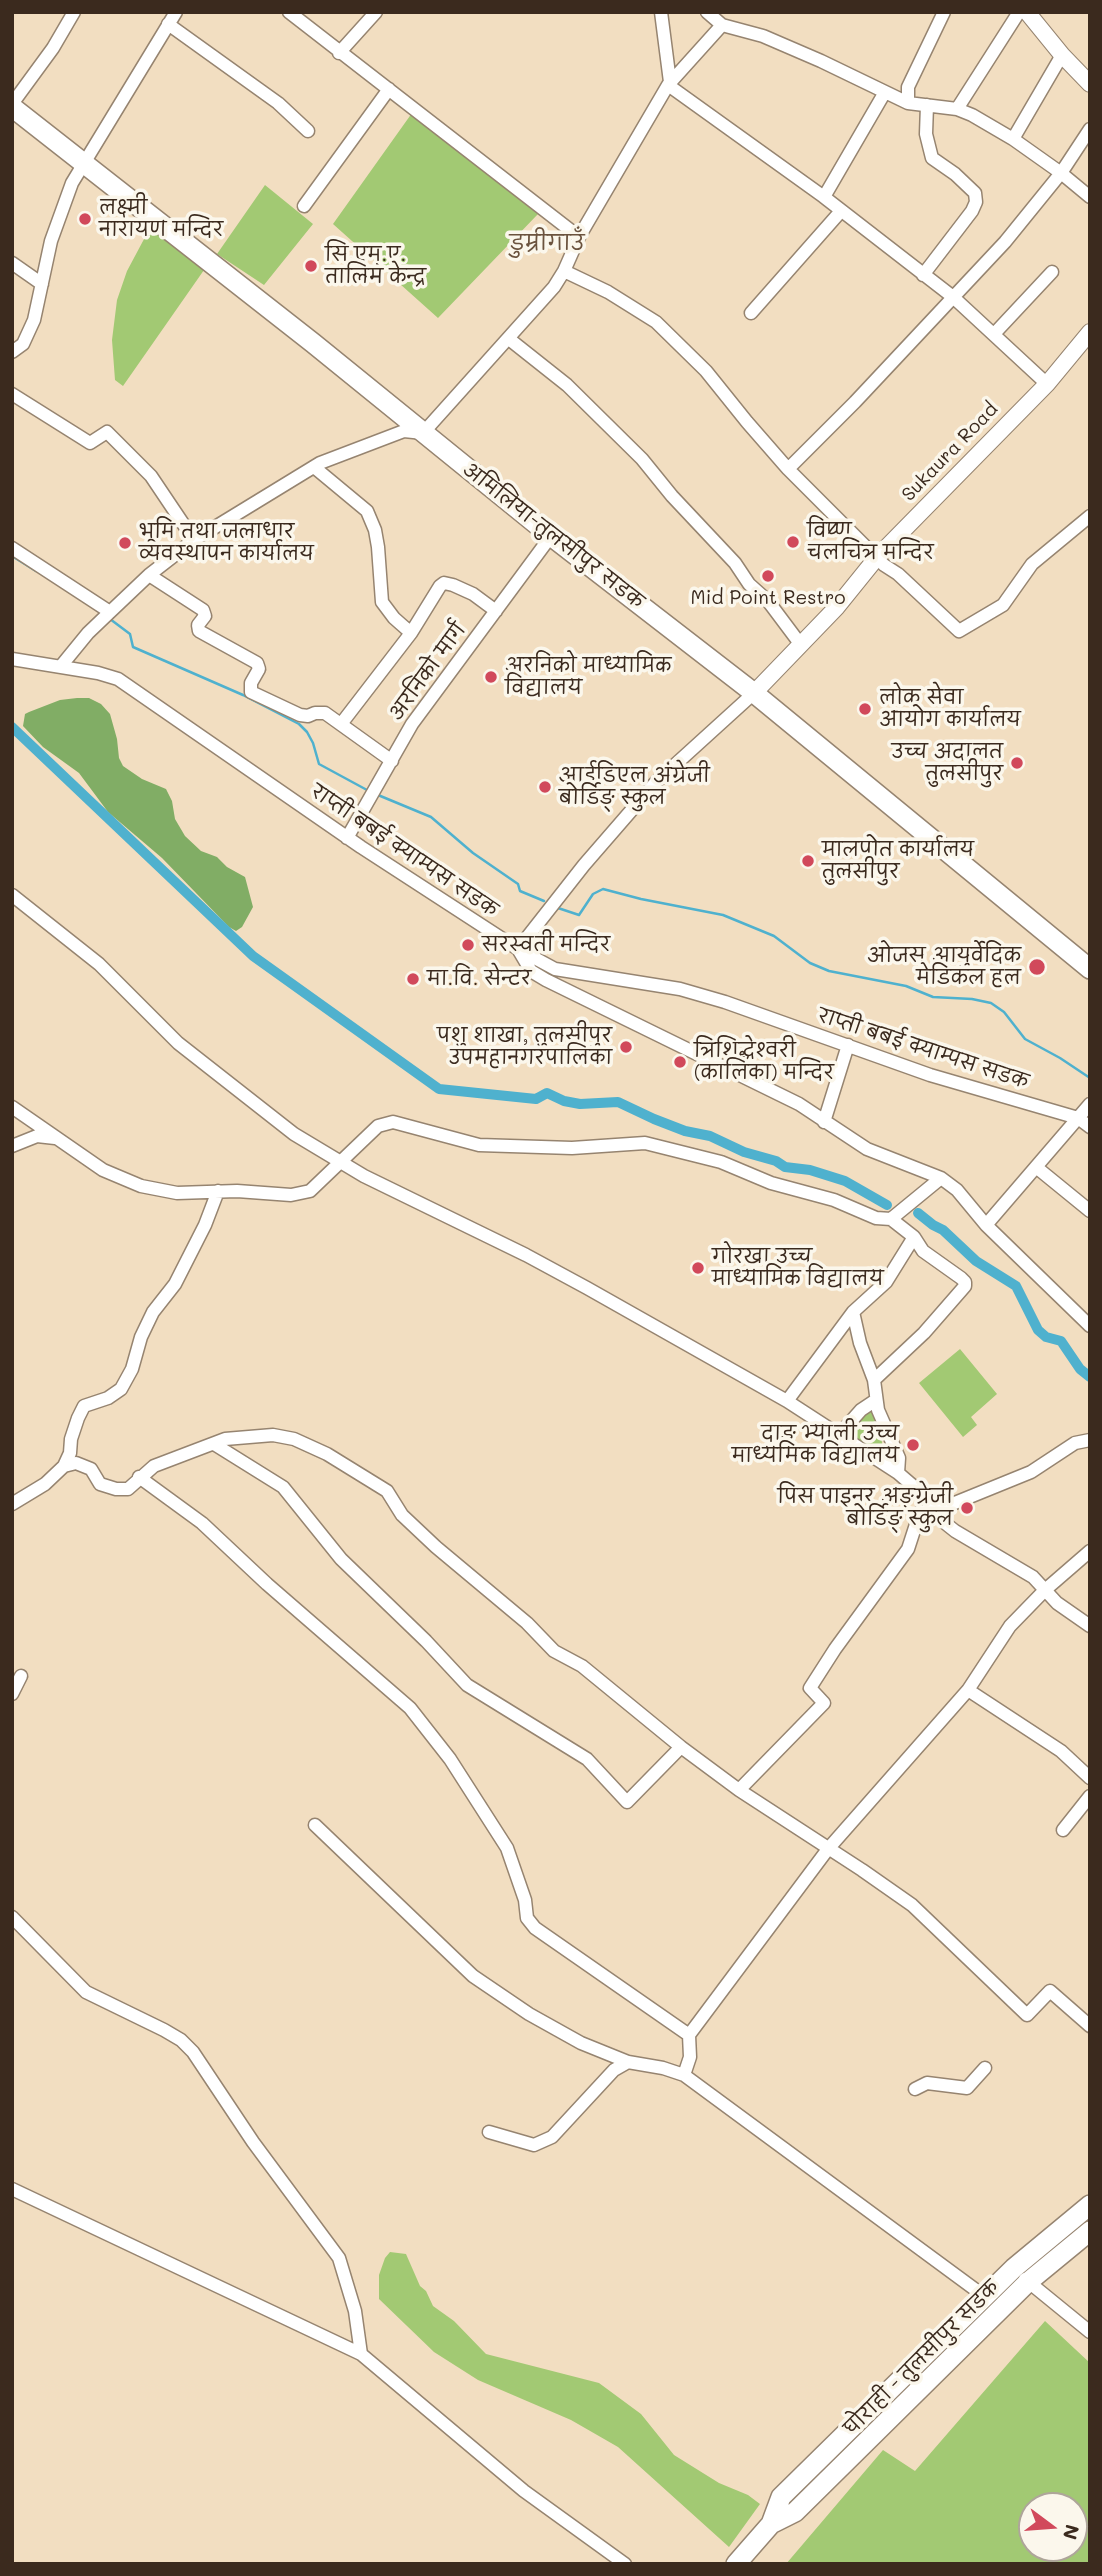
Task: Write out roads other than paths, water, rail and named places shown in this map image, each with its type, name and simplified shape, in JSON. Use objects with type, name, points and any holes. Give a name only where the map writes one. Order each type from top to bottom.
[{"type":"main road","name":"अमिलिया-तुलसीपुर सडक","points":[[12,106],[313,343],[551,536],[754,693],[1090,969]]},
{"type":"main road","name":"घोराही - तुलसीपुर सडक","points":[[736,2564],[771,2524],[781,2497],[984,2296],[1090,2205]]},
{"type":"main road","name":"घोराही - तुलसीपुर सडक","points":[[771,2524],[795,2512],[1028,2282],[1090,2231]]},
{"type":"street","points":[[12,106],[53,48],[74,12]]},
{"type":"street","points":[[12,352],[23,342],[34,320],[51,241],[72,183],[176,12]]},
{"type":"street","points":[[289,12],[579,237]]},
{"type":"street","points":[[339,52],[376,12]]},
{"type":"street","points":[[661,12],[669,84],[824,197],[953,297],[1046,384]]},
{"type":"street","points":[[707,12],[722,25],[763,36],[908,103],[957,109],[1013,139],[1090,197]]},
{"type":"street","points":[[908,103],[908,87],[944,12]]},
{"type":"street","points":[[957,109],[1019,12]]},
{"type":"street","points":[[1027,12],[1062,55],[1090,83]]},
{"type":"street","points":[[168,24],[278,103],[308,131]]},
{"type":"street","points":[[61,666],[88,633],[149,575],[194,540],[314,467],[404,430],[423,433],[554,287],[579,237],[669,84],[722,25]]},
{"type":"street","points":[[1013,139],[1062,55]]},
{"type":"street","points":[[304,206],[389,89]]},
{"type":"street","points":[[824,197],[885,92]]},
{"type":"street","points":[[923,275],[972,212],[976,202],[975,192],[932,158],[926,134],[927,104]]},
{"type":"street","points":[[788,469],[855,402],[1005,242],[1061,173],[1090,130]]},
{"type":"street","points":[[751,313],[841,211]]},
{"type":"street","points":[[12,263],[42,284]]},
{"type":"street","points":[[564,271],[608,292],[656,322],[706,370],[788,469],[878,556],[884,565],[898,574],[959,631],[1003,605],[1032,564],[1090,516]]},
{"type":"street","points":[[994,334],[1052,272]]},
{"type":"street","name":"Sukaura Road","points":[[754,693],[836,608],[878,556],[1046,384],[1090,332]]},
{"type":"street","points":[[12,334],[23,342]]},
{"type":"street","points":[[509,338],[567,385],[642,459],[666,489],[735,563],[749,584],[768,601],[801,645]]},
{"type":"street","points":[[12,394],[90,443],[107,432],[151,476],[194,540]]},
{"type":"street","points":[[314,467],[367,511],[378,547],[382,602],[394,618],[411,633]]},
{"type":"street","name":"अरनिको मार्ग","points":[[348,838],[412,724],[551,536]]},
{"type":"street","points":[[12,548],[110,612]]},
{"type":"street","points":[[149,575],[203,610],[205,616],[198,625],[199,631],[257,663],[258,669],[251,683],[251,692],[300,715],[324,713],[392,761]]},
{"type":"street","points":[[341,724],[411,633],[444,583],[473,594],[496,611]]},
{"type":"street","name":"राप्ती बबई क्याम्पस सडक","points":[[12,659],[61,666],[118,679],[348,838],[518,949],[555,969],[680,989],[930,1075],[1077,1118],[1090,1127]]},
{"type":"street","points":[[754,693],[656,782],[518,949],[531,971],[545,980],[799,1104],[867,1149],[941,1178],[957,1190],[986,1225],[1090,1326]]},
{"type":"street","points":[[12,895],[99,964],[178,1043],[294,1134],[340,1163],[538,1261],[787,1401],[898,1473],[919,1491],[955,1531],[1034,1577],[1057,1603],[1090,1626]]},
{"type":"street","points":[[824,1122],[848,1045]]},
{"type":"street","points":[[986,1225],[1090,1104]]},
{"type":"street","points":[[12,1107],[103,1170],[141,1186],[177,1193],[218,1191],[290,1195],[310,1191],[378,1126],[393,1122],[479,1145],[572,1148],[645,1143],[720,1162],[771,1183],[834,1199],[869,1216],[891,1219],[914,1237],[923,1251],[965,1282],[965,1286],[924,1333],[874,1380]]},
{"type":"street","points":[[12,1146],[37,1136],[59,1139]]},
{"type":"street","points":[[1036,1167],[1090,1210]]},
{"type":"street","points":[[891,1219],[941,1178]]},
{"type":"street","points":[[12,1504],[44,1484],[64,1466],[84,1406],[108,1398],[121,1389],[132,1369],[141,1337],[153,1312],[175,1284],[205,1225],[218,1191]]},
{"type":"street","points":[[787,1401],[853,1312],[886,1282],[914,1237]]},
{"type":"street","points":[[853,1312],[860,1343],[874,1380],[876,1400],[899,1458],[898,1473]]},
{"type":"street","points":[[838,1436],[861,1410],[876,1400]]},
{"type":"street","points":[[64,1466],[76,1463],[91,1469],[100,1484],[116,1489],[128,1489],[154,1466],[225,1439],[273,1435],[294,1439],[352,1468],[387,1492],[402,1515],[527,1623],[554,1651],[582,1666],[681,1747],[739,1790],[912,1905],[1027,2015],[1050,1991],[1090,2026]]},
{"type":"street","points":[[739,1790],[824,1703],[810,1688],[908,1549],[920,1512],[935,1511],[1031,1472],[1075,1444],[1090,1440]]},
{"type":"street","points":[[214,1444],[283,1487],[341,1559],[426,1641],[467,1685],[587,1759],[627,1802],[681,1747]]},
{"type":"street","points":[[139,1477],[202,1523],[267,1584],[411,1708],[450,1759],[507,1848],[525,1900],[527,1918],[535,1928],[689,2035]]},
{"type":"street","points":[[684,2075],[690,2057],[689,2035],[828,1849],[968,1690],[1010,1626],[1045,1590],[1090,1551]]},
{"type":"street","points":[[12,1694],[21,1675]]},
{"type":"street","points":[[968,1690],[1061,1751],[1090,1778]]},
{"type":"street","points":[[1063,1830],[1090,1796]]},
{"type":"street","points":[[314,1825],[473,1976],[529,2014],[570,2037],[628,2062],[684,2075],[984,2296]]},
{"type":"street","points":[[12,1917],[86,1992],[164,2030],[181,2040],[193,2052],[253,2142],[339,2258],[355,2311],[361,2354]]},
{"type":"street","points":[[489,2132],[534,2145],[552,2137],[614,2070],[628,2062]]},
{"type":"street","points":[[915,2089],[927,2083],[967,2088],[985,2068]]},
{"type":"street","points":[[12,2189],[361,2354],[524,2491],[625,2564]]},
{"type":"street","points":[[1014,2268],[1090,2332]]},
{"type":"waterway","points":[[12,556],[36,571]]},
{"type":"waterway","points":[[110,619],[130,634],[133,647],[243,695],[299,724],[313,743],[319,764],[367,790]]},
{"type":"waterway","points":[[12,727],[253,956],[439,1089],[536,1099],[547,1093],[564,1101],[580,1104],[618,1102],[654,1119],[685,1131],[710,1136],[744,1152],[776,1161],[785,1167],[810,1170],[845,1181],[887,1205]]},
{"type":"waterway","points":[[378,795],[431,817],[473,853],[518,884],[520,891],[544,901]]},
{"type":"waterway","points":[[558,908],[579,915],[593,894],[603,889],[723,915],[774,936],[810,963],[829,971],[906,986],[933,997],[991,1003],[1004,1012],[1025,1039],[1090,1078]]},
{"type":"waterway","points":[[918,1213],[943,1230],[976,1261],[1016,1286],[1038,1330],[1046,1337],[1061,1341],[1080,1369],[1090,1377]]},
{"type":"place","name":"लक्ष्मी नारायण मन्दिर","points":[[85,219]]},
{"type":"place","name":"सि.एम्.ए. तालिम केन्द्र","points":[[311,266]]},
{"type":"place","name":"विष्णु चलचित्र मन्दिर","points":[[793,542]]},
{"type":"place","name":"भूमि तथा जलाधार व्यवस्थापन कार्यालय","points":[[125,543]]},
{"type":"place","name":"Mid Point Restro","points":[[768,576]]},
{"type":"place","name":"अरनिको माध्यामिक विद्यालय","points":[[491,677]]},
{"type":"place","name":"लोक सेवा आयोग कार्यालय","points":[[865,709]]},
{"type":"place","name":"उच्च अदालत तुलसीपुर","points":[[1017,763]]},
{"type":"place","name":"आईडिएल अंग्रेजी बोर्डिङ् स्कुल","points":[[545,787]]},
{"type":"place","name":"मालपोत कार्यालय तुलसीपुर","points":[[808,861]]},
{"type":"place","name":"सरस्वती मन्दिर","points":[[468,945]]},
{"type":"place","name":"ओजस आयुर्वेदिक मेडिकल हल","points":[[1037,967]]},
{"type":"place","name":"मा.वि. सेन्टर","points":[[413,979]]},
{"type":"place","name":"पशु शाखा, तुलसीपुर उपमहानगरपालिका","points":[[626,1047]]},
{"type":"place","name":"त्रिशिद्धेश्वरी (कालिका) मन्दिर","points":[[680,1062]]},
{"type":"place","name":"गोरखा उच्च माध्यामिक विद्यालय","points":[[698,1268]]},
{"type":"place","name":"दाङ भ्याली उच्च माध्यमिक विद्यालय","points":[[913,1445]]},
{"type":"place","name":"पिस पाइनर अङ्‍ग्रेजी बोर्डिङ् स्कुल","points":[[967,1508]]},
{"type":"district","name":"डुम्रीगाउँ","points":[[547,244]]}]
